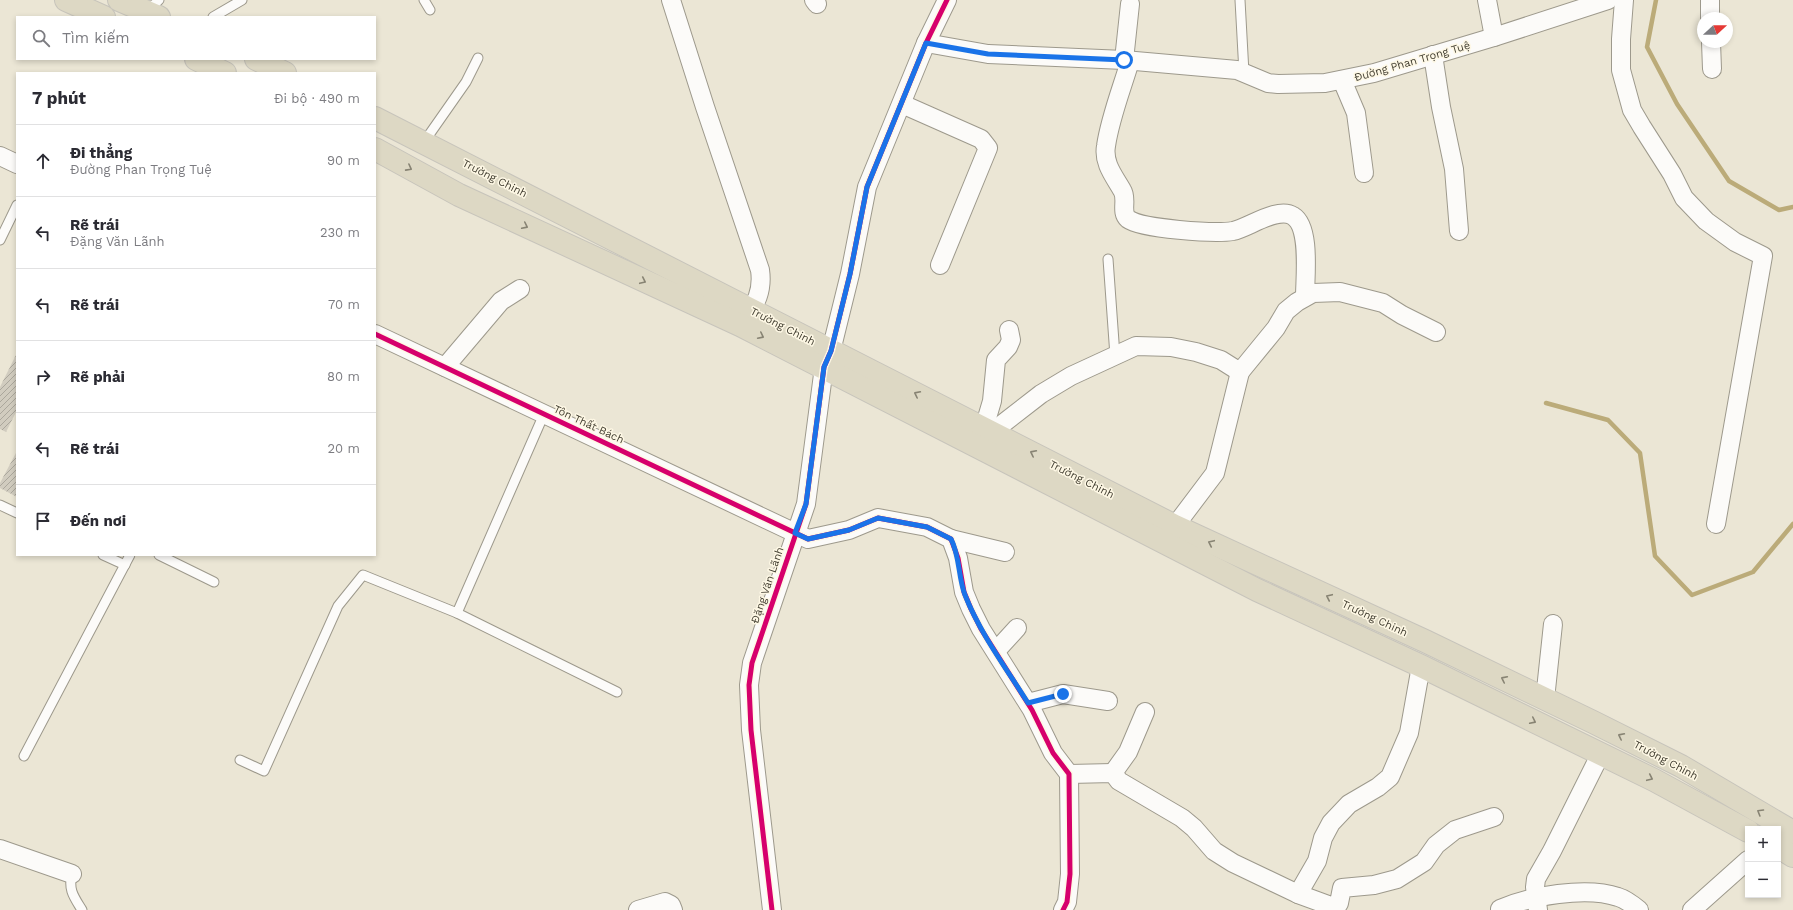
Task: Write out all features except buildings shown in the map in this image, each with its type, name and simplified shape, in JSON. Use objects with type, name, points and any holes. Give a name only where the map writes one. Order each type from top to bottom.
[{"type":"highway","points":[[66,0],[102,16]]},
{"type":"highway","points":[[119,0],[155,10]]},
{"type":"highway","points":[[198,60],[223,72]]},
{"type":"highway","points":[[258,60],[283,72]]},
{"type":"highway","name":"Trường Chinh","points":[[376,118],[424,142],[746,318],[827,359],[1257,590],[1421,666],[1600,755],[1654,780],[1745,829]]},
{"type":"highway","name":"Trường Chinh","points":[[376,150],[466,198],[746,318]]},
{"type":"highway","name":"Trường Chinh","points":[[827,359],[988,430],[1175,526],[1482,668],[1681,766],[1793,832]]},
{"type":"highway","points":[[1781,849],[1793,856]]},
{"type":"street","points":[[671,0],[705,107],[760,270],[762,282],[760,290],[746,318]]},
{"type":"street","name":"Đặng Văn Lãnh","points":[[772,910],[751,730],[749,685],[752,664],[760,635],[806,504],[827,359],[850,274],[867,187],[926,43],[946,0]]},
{"type":"street","points":[[1487,0],[1494,37]]},
{"type":"street","name":"Đường Phan Trọng Tuệ","points":[[926,43],[988,54],[1127,60],[1237,70],[1268,83],[1325,83],[1374,73],[1494,37],[1608,0]]},
{"type":"street","points":[[1624,0],[1621,39],[1621,70],[1630,104],[1642,127],[1672,174],[1684,198],[1706,221],[1735,242],[1763,256],[1716,524]]},
{"type":"street","points":[[1710,0],[1710,12]]},
{"type":"street","points":[[1130,4],[1127,60],[1106,146],[1110,170],[1124,192],[1124,214],[1129,219],[1140,223],[1203,232],[1232,231],[1245,228],[1264,217],[1286,213],[1293,216],[1300,224],[1305,236],[1305,297]]},
{"type":"street","points":[[1711,48],[1712,69]]},
{"type":"street","points":[[1433,55],[1441,107],[1453,163],[1459,231]]},
{"type":"street","points":[[1342,80],[1356,113],[1364,173]]},
{"type":"street","points":[[902,104],[982,139],[988,148],[940,265]]},
{"type":"street","points":[[0,156],[16,164]]},
{"type":"street","points":[[445,367],[502,301],[520,289]]},
{"type":"street","points":[[1175,526],[1215,473],[1240,372],[1286,311],[1313,293],[1340,292],[1365,297],[1383,303],[1402,315],[1436,332]]},
{"type":"street","points":[[988,430],[996,360],[1008,347],[1011,340],[1009,330]]},
{"type":"street","name":"Tôn Thất Bách","points":[[376,334],[808,539],[849,530],[878,518],[927,527],[951,539],[1005,552]]},
{"type":"street","points":[[988,430],[1041,394],[1071,376],[1136,346],[1171,347],[1196,352],[1221,360],[1240,372]]},
{"type":"street","points":[[951,539],[958,558],[964,592],[981,629],[1028,703],[1053,753],[1069,774],[1070,874],[1067,902],[1063,910]]},
{"type":"street","points":[[1545,699],[1552,624]]},
{"type":"street","points":[[996,651],[1017,628]]},
{"type":"street","points":[[1298,894],[1317,861],[1323,838],[1331,823],[1348,804],[1378,787],[1390,777],[1409,733],[1421,666]]},
{"type":"street","points":[[1028,703],[1063,694],[1108,700]]},
{"type":"street","points":[[1113,773],[1128,752],[1145,712]]},
{"type":"street","points":[[1537,905],[1536,878],[1552,851],[1600,755]]},
{"type":"street","points":[[1069,774],[1113,773]]},
{"type":"street","points":[[1113,773],[1118,781],[1182,818],[1194,828],[1214,852],[1233,863],[1298,894],[1336,908],[1339,903],[1342,888],[1374,885],[1397,879],[1424,862],[1436,845],[1455,830],[1494,817]]},
{"type":"street","points":[[0,849],[72,874]]},
{"type":"street","points":[[1692,910],[1746,862]]},
{"type":"street","points":[[1500,909],[1512,904],[1537,905],[1575,892],[1582,892],[1618,897],[1639,910]]},
{"type":"street","points":[[638,910],[664,902],[671,905],[673,910]]},
{"type":"lane","points":[[215,16],[242,0]]},
{"type":"lane","points":[[424,0],[430,10]]},
{"type":"lane","points":[[1240,0],[1244,73]]},
{"type":"lane","points":[[424,142],[466,82],[478,58]]},
{"type":"lane","points":[[0,240],[13,225],[16,210]]},
{"type":"lane","points":[[1108,259],[1115,356]]},
{"type":"lane","points":[[457,613],[544,414]]},
{"type":"lane","points":[[0,505],[16,513]]},
{"type":"lane","points":[[105,556],[125,565]]},
{"type":"lane","points":[[24,756],[130,556]]},
{"type":"lane","points":[[161,556],[214,582]]},
{"type":"lane","points":[[240,760],[264,771],[338,606],[364,574],[457,613],[617,692]]},
{"type":"lane","points":[[72,874],[70,885],[72,894],[82,910]]},
{"type":"waterway","points":[[1656,0],[1647,47],[1677,104],[1729,181],[1779,210],[1793,207]]},
{"type":"waterway","points":[[1546,403],[1608,420],[1640,453],[1655,556],[1692,595],[1753,572],[1793,524]]},
{"type":"cycle path","points":[[772,910],[751,730],[749,685],[752,663],[806,504],[824,367],[831,351],[850,274],[867,187],[926,43],[947,0]]},
{"type":"cycle path","points":[[376,334],[808,539],[849,530],[878,518],[927,527],[951,539],[958,558],[964,592],[981,629],[1032,710],[1053,753],[1069,774],[1070,874],[1067,902],[1063,910]]},
{"type":"route","points":[[1063,694],[1028,703],[981,629],[964,592],[955,546],[951,539],[943,534],[927,527],[896,520],[878,518],[849,530],[808,539],[795,533],[806,504],[824,367],[831,351],[850,274],[867,187],[926,43],[988,54],[1124,60]]}]
